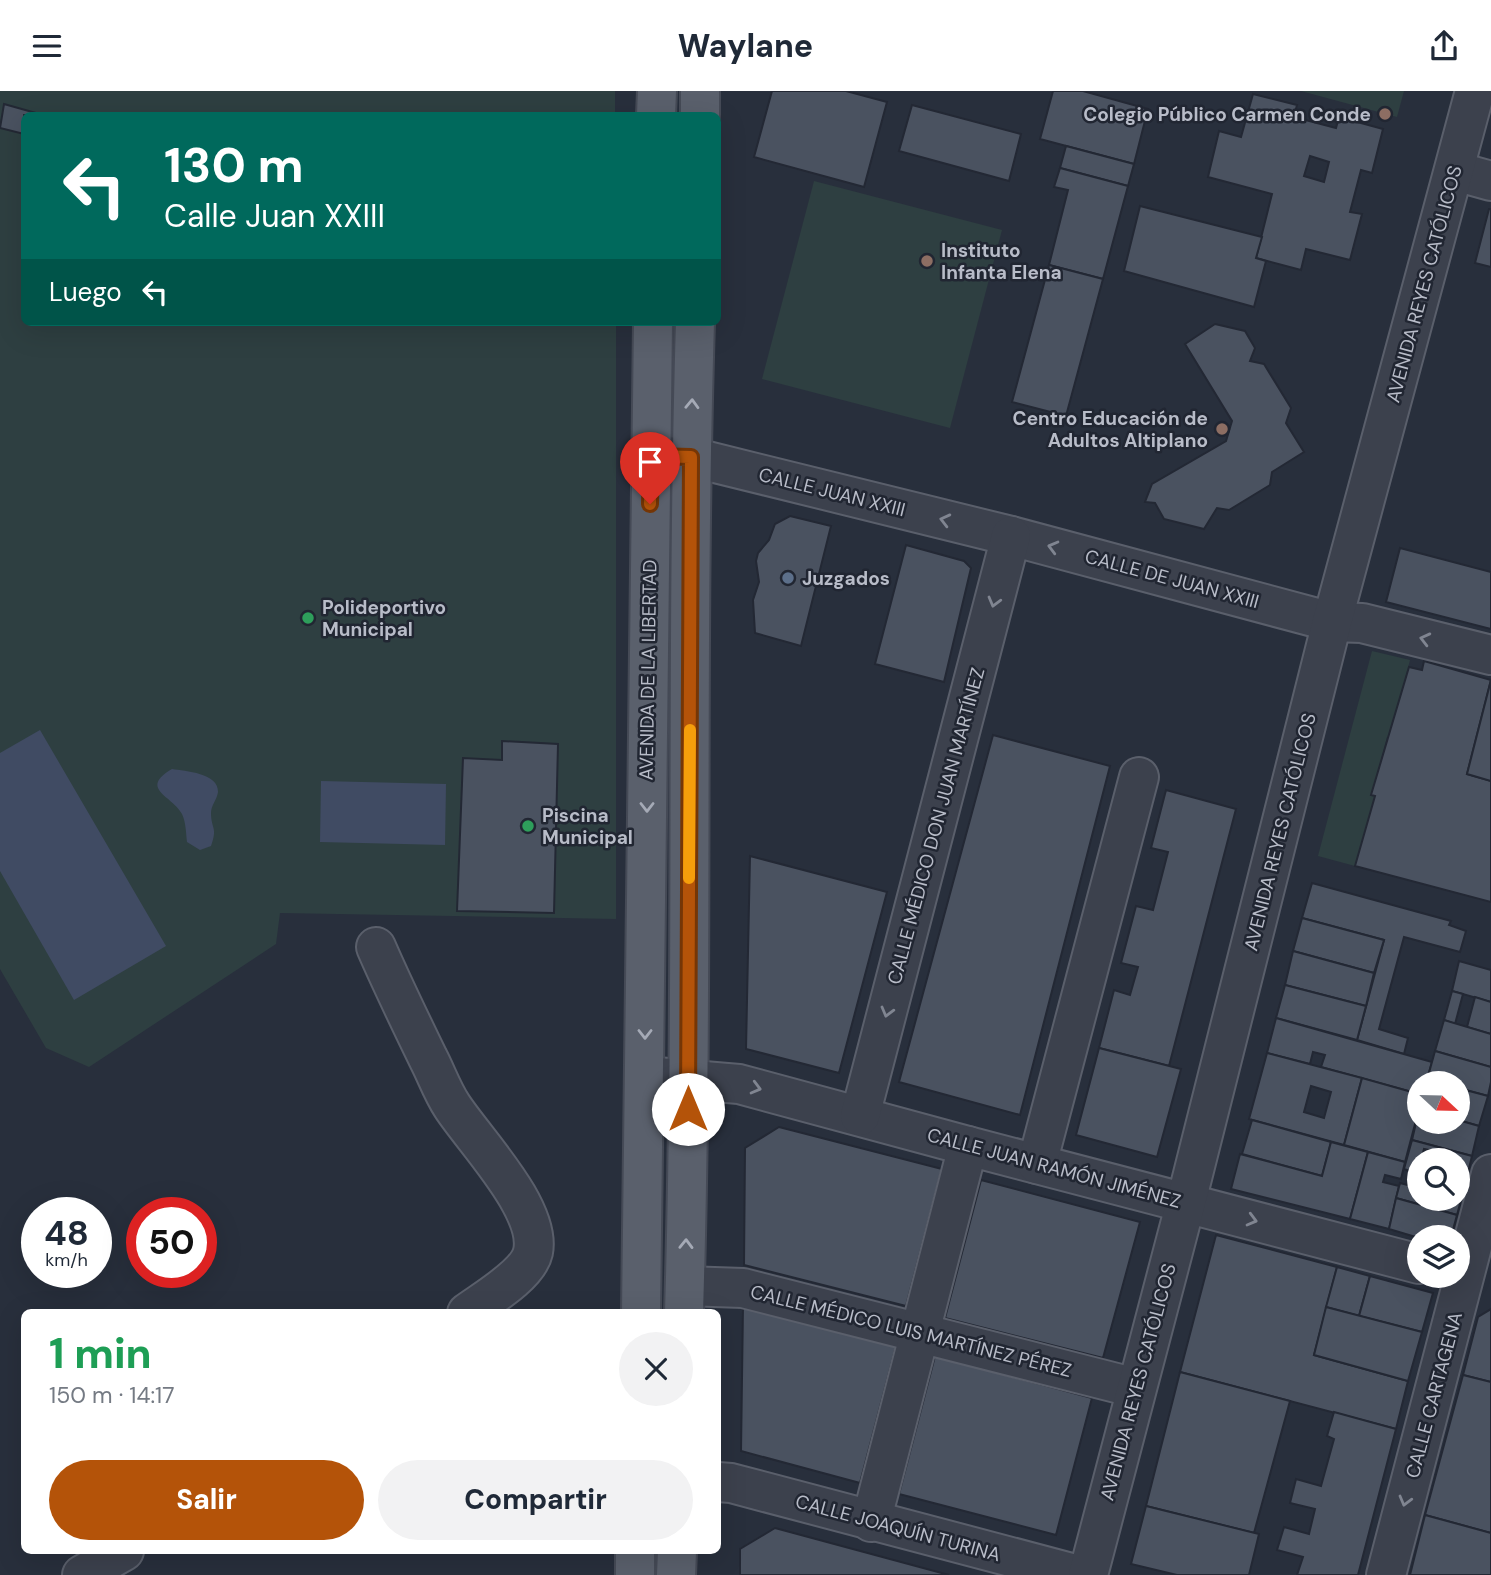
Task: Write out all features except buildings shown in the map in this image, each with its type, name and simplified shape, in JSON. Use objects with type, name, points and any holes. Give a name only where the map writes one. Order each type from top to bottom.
[{"type":"main road","points":[[656,112],[657,91]]},
{"type":"main road","points":[[700,91],[700,112]]},
{"type":"main road","name":"AVENIDA DE LA LIBERTAD","points":[[641,1309],[653,326]]},
{"type":"main road","points":[[684,1299],[688,1081],[691,457],[695,326]]},
{"type":"main road","points":[[635,1554],[635,1575]]},
{"type":"main road","points":[[676,1575],[677,1554]]},
{"type":"street","name":"AVENIDA REYES CATÓLICOS","points":[[1088,1575],[1186,1202],[1332,622],[1475,91]]},
{"type":"street","points":[[1455,171],[1491,181]]},
{"type":"street","name":"CALLE JUAN XXIII","points":[[651,456],[691,457],[1012,536]]},
{"type":"street","name":"CALLE DE JUAN XXIII","points":[[1012,536],[1332,622]]},
{"type":"street","name":"CALLE MÉDICO DON JUAN MARTÍNEZ","points":[[860,1116],[1012,536]]},
{"type":"street","points":[[1332,622],[1362,623],[1491,655]]},
{"type":"street","points":[[1037,1164],[1139,777]]},
{"type":"street","points":[[376,947],[452,1105],[491,1154],[520,1203],[534,1234],[533,1254],[519,1275],[472,1309]]},
{"type":"street","name":"CALLE JUAN RAMÓN JIMÉNEZ","points":[[645,1076],[739,1084],[1407,1261]]},
{"type":"street","points":[[871,1522],[968,1146]]},
{"type":"street","name":"CALLE CARTAGENA","points":[[1386,1575],[1471,1278],[1491,1174]]},
{"type":"street","name":"CALLE MÉDICO LUIS MARTÍNEZ PÉREZ","points":[[684,1299],[743,1288],[1136,1388]]},
{"type":"street","name":"CALLE JOAQUÍN TURINA","points":[[721,1482],[1079,1575]]},
{"type":"street","points":[[82,1575],[119,1554]]},
{"type":"shaded area","name":"Polideportivo Municipal","points":[[0,91],[615,91],[615,112],[21,112],[21,326],[616,326],[616,919],[280,913],[276,944],[89,1067],[46,1048],[0,969]]},
{"type":"shaded area","points":[[1301,91],[1404,91],[1397,117]]},
{"type":"shaded area","points":[[814,181],[1002,230],[950,428],[762,379]]},
{"type":"shaded area","points":[[1372,651],[1410,660],[1390,737],[1387,737],[1372,794],[1375,796],[1355,866],[1318,856]]},
{"type":"water","points":[[40,730],[166,946],[74,1000],[0,871],[0,753]]},
{"type":"water","points":[[172,769],[200,774],[217,786],[218,792],[211,810],[214,831],[211,846],[200,850],[187,842],[182,814],[158,787],[162,776]]},
{"type":"water","points":[[321,781],[446,784],[445,845],[320,842]]},
{"type":"slow traffic","points":[[689,878],[690,730]]},
{"type":"place","name":"Colegio Público Carmen Conde","points":[[1385,114]]},
{"type":"place","name":"Instituto Infanta Elena","points":[[927,261]]},
{"type":"place","name":"Centro Educación de Adultos Altiplano","points":[[1222,429]]},
{"type":"place","name":"Juzgados","points":[[788,578]]},
{"type":"place","name":"Polideportivo Municipal","points":[[308,618]]},
{"type":"place","name":"Piscina Municipal","points":[[528,826]]},
{"type":"route","points":[[650,504],[651,456],[691,457],[688,1109]]}]
